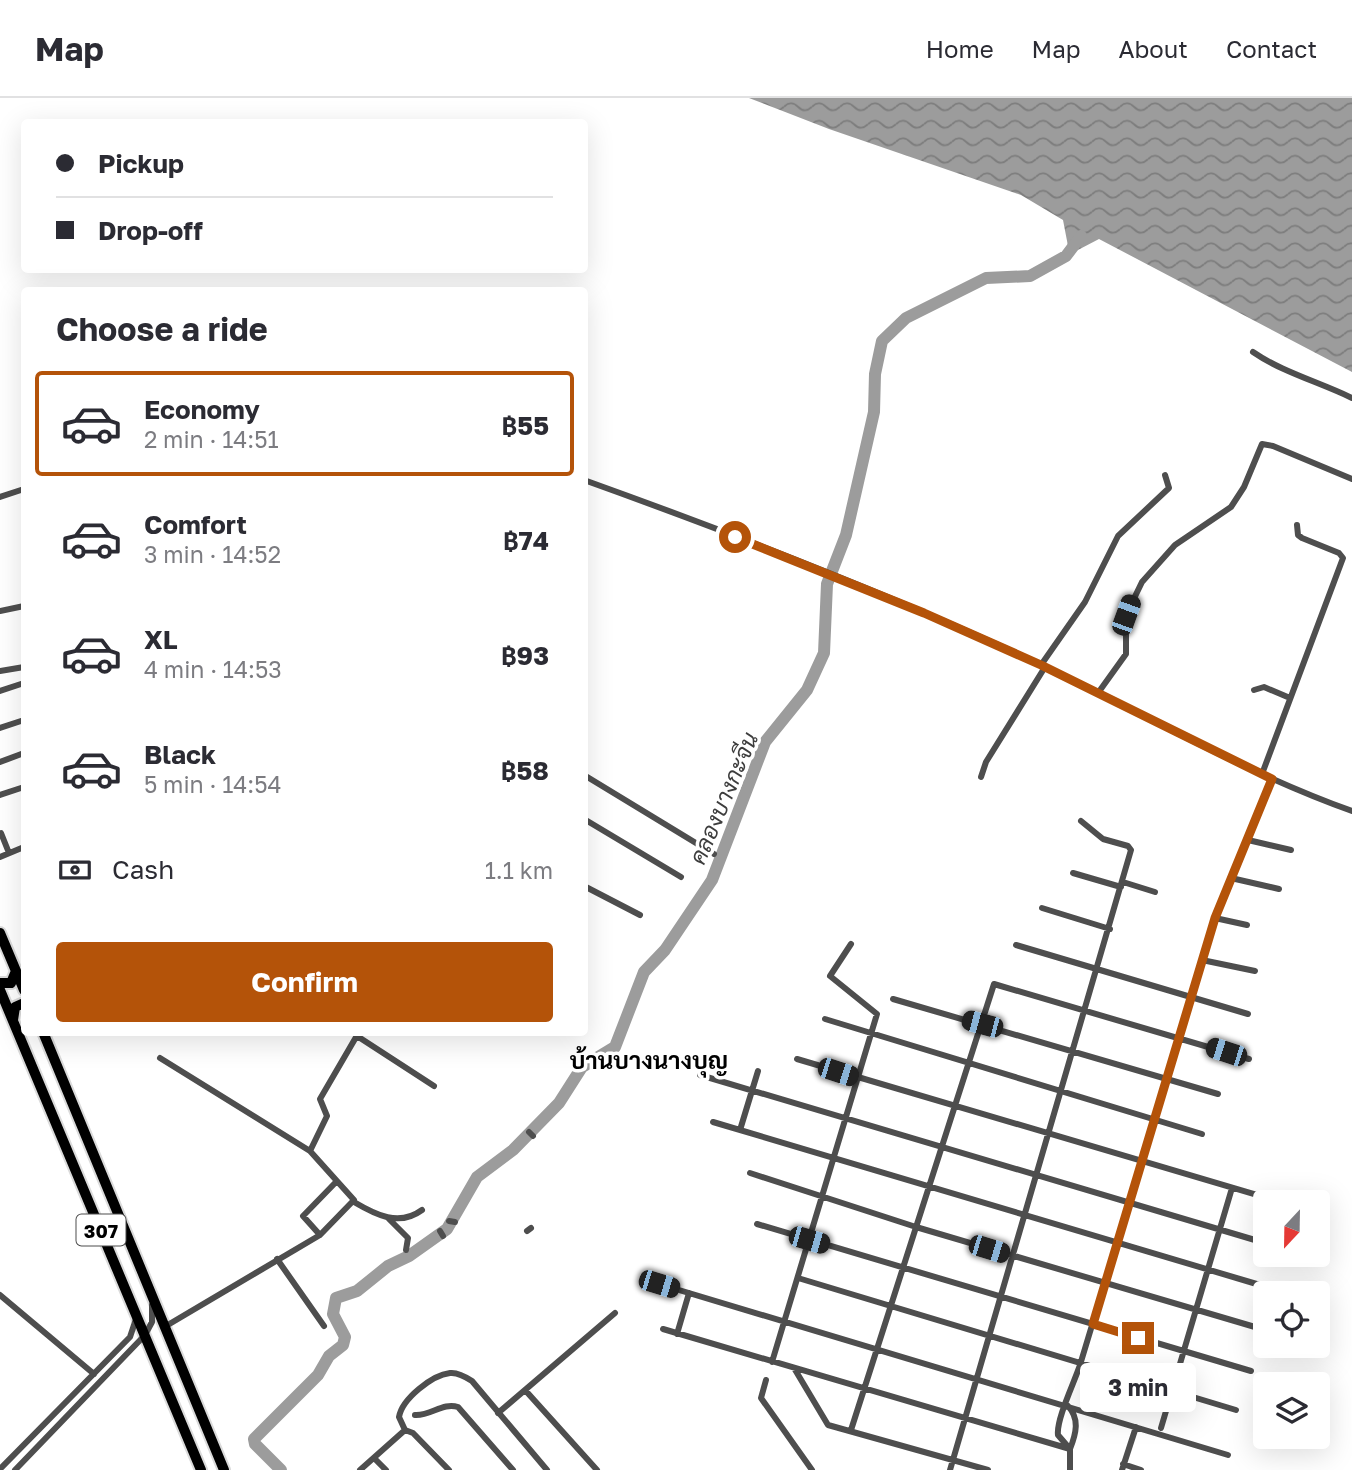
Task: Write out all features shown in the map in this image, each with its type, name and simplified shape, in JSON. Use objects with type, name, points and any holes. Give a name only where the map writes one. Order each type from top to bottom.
[{"type":"main road","points":[[0,933],[21,980],[0,982]]},
{"type":"main road","name":"307","points":[[0,990],[201,1470]]},
{"type":"main road","points":[[13,1020],[15,1007],[21,1004]]},
{"type":"main road","name":"307","points":[[45,1036],[224,1470]]},
{"type":"street","points":[[1253,352],[1275,366],[1305,375],[1352,398]]},
{"type":"street","points":[[1098,693],[1126,654],[1126,615],[1142,582],[1175,545],[1231,506],[1244,488],[1260,447],[1273,446],[1352,479]]},
{"type":"street","points":[[981,777],[986,762],[1043,666],[1085,602],[1118,536],[1168,488],[1165,475]]},
{"type":"street","points":[[588,482],[823,572],[1043,666],[1272,779],[1352,811]]},
{"type":"street","points":[[0,497],[21,490]]},
{"type":"street","points":[[1262,774],[1343,558],[1339,553],[1302,538],[1298,535],[1297,526]]},
{"type":"street","points":[[0,611],[21,607]]},
{"type":"street","points":[[0,671],[21,668]]},
{"type":"street","points":[[0,691],[21,684]]},
{"type":"street","points":[[1254,690],[1264,687],[1290,698]]},
{"type":"street","points":[[0,727],[21,721]]},
{"type":"street","points":[[0,762],[21,754]]},
{"type":"street","points":[[588,777],[714,854]]},
{"type":"street","points":[[1070,1449],[1058,1435],[1059,1415],[1067,1405],[1093,1324],[1215,918],[1272,779]]},
{"type":"street","points":[[0,795],[21,788]]},
{"type":"street","points":[[588,821],[681,877]]},
{"type":"street","points":[[950,1470],[1131,850],[1128,846],[1103,839],[1081,821]]},
{"type":"street","points":[[1,833],[9,853]]},
{"type":"street","points":[[1248,840],[1292,850]]},
{"type":"street","points":[[0,857],[21,849]]},
{"type":"street","points":[[1073,873],[1155,892]]},
{"type":"street","points":[[1231,878],[1279,889]]},
{"type":"street","points":[[588,888],[640,915]]},
{"type":"street","points":[[1042,908],[1110,929]]},
{"type":"street","points":[[1215,918],[1247,925]]},
{"type":"street","points":[[772,1362],[877,1014],[830,976],[851,944]]},
{"type":"street","points":[[1016,945],[1248,1014]]},
{"type":"street","points":[[1202,960],[1255,971]]},
{"type":"street","points":[[851,1430],[994,984],[1249,1059]]},
{"type":"street","points":[[893,999],[1218,1094]]},
{"type":"street","points":[[825,1019],[968,1065],[1202,1134]]},
{"type":"street","points":[[310,1151],[327,1116],[320,1099],[357,1036]]},
{"type":"street","points":[[361,1036],[434,1086]]},
{"type":"street","points":[[160,1058],[310,1151],[354,1202],[388,1217],[406,1219],[422,1210]]},
{"type":"street","points":[[797,1059],[1253,1194]]},
{"type":"street","points":[[740,1130],[758,1072]]},
{"type":"street","points":[[700,1075],[1253,1240]]},
{"type":"street","points":[[713,1122],[1253,1283]]},
{"type":"street","points":[[750,1173],[916,1227],[1253,1326]]},
{"type":"street","points":[[320,1235],[303,1216],[336,1182]]},
{"type":"street","points":[[1161,1428],[1232,1188]]},
{"type":"street","points":[[166,1326],[320,1235],[354,1202]]},
{"type":"street","points":[[388,1217],[408,1238],[406,1250]]},
{"type":"street","points":[[757,1224],[1251,1371]]},
{"type":"street","points":[[277,1259],[324,1326]]},
{"type":"street","points":[[798,1278],[988,1338],[1236,1410]]},
{"type":"street","points":[[659,1284],[1228,1455]]},
{"type":"street","points":[[677,1334],[689,1293]]},
{"type":"street","points":[[0,1295],[94,1374]]},
{"type":"street","points":[[15,1470],[145,1335],[153,1316],[151,1296]]},
{"type":"street","points":[[498,1413],[615,1313]]},
{"type":"street","points":[[0,1469],[130,1336],[137,1316]]},
{"type":"street","points":[[663,1329],[1070,1449]]},
{"type":"street","points":[[793,1368],[826,1423],[988,1470]]},
{"type":"street","points":[[449,1470],[413,1433],[405,1430],[399,1417],[404,1404],[430,1382],[450,1373],[472,1381],[547,1470]]},
{"type":"street","points":[[766,1380],[761,1398],[812,1470]]},
{"type":"street","points":[[525,1390],[597,1470]]},
{"type":"street","points":[[415,1415],[430,1413],[447,1405],[458,1407],[513,1470]]},
{"type":"street","points":[[1067,1405],[1074,1412],[1076,1429],[1070,1449],[1070,1470]]},
{"type":"street","points":[[1136,1427],[1122,1467],[1141,1470]]},
{"type":"street","points":[[360,1470],[405,1430]]},
{"type":"street","points":[[28,1441],[36,1448]]},
{"type":"street","points":[[374,1458],[386,1470]]},
{"type":"water","points":[[749,98],[1352,98],[1352,372],[1099,239],[1076,251],[1068,246],[1063,220],[1021,195],[829,129]]},
{"type":"waterway","name":"คลองบางกะจีน","points":[[281,1470],[255,1444],[254,1439],[318,1375],[329,1356],[343,1345],[345,1337],[333,1314],[336,1298],[357,1291],[388,1266],[409,1256],[447,1229],[477,1177],[513,1150],[559,1103],[582,1067],[615,1047],[644,972],[665,950],[712,880],[765,742],[807,690],[824,653],[827,584],[846,535],[874,412],[875,374],[882,341],[906,318],[986,278],[1030,276],[1066,256],[1081,236]]},
{"type":"district","name":"บ้านบางนางบุญ","points":[[649,1059]]},
{"type":"route","points":[[735,537],[924,613],[1041,665],[1272,779],[1215,918],[1093,1324],[1138,1338]]}]
